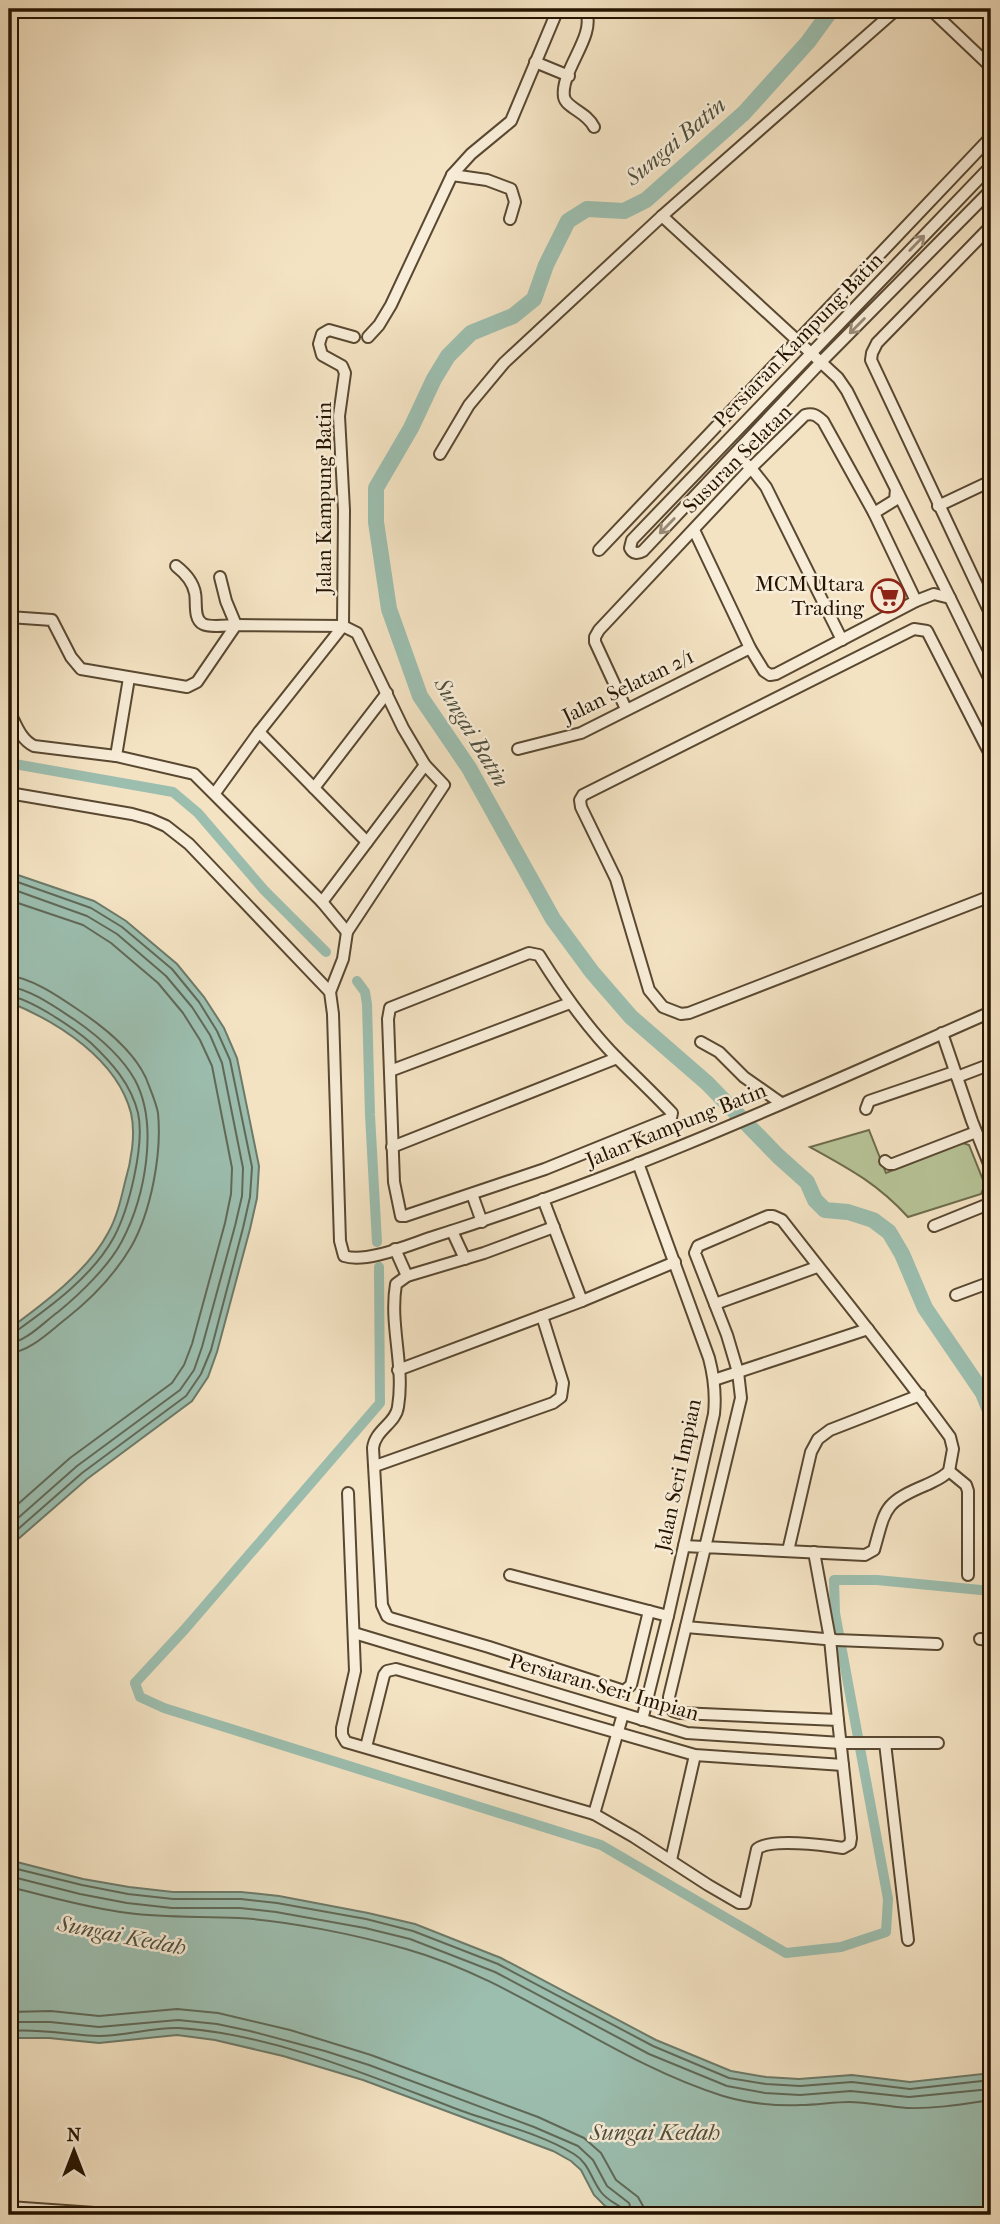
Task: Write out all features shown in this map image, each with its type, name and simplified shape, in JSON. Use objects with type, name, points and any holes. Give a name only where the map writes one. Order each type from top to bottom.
[{"type":"street","points":[[368,337],[379,326],[391,305],[452,175],[471,154],[511,121],[558,9]]},
{"type":"street","points":[[580,9],[586,12],[588,23],[564,93],[567,104],[588,117],[594,127]]},
{"type":"street","points":[[440,454],[469,405],[504,363],[662,216],[897,9]]},
{"type":"street","points":[[930,9],[991,67]]},
{"type":"street","points":[[536,62],[569,76]]},
{"type":"street","points":[[599,550],[991,137]]},
{"type":"street","name":"Persiaran Kampung Batin","points":[[991,166],[632,540],[632,551],[643,551],[821,362],[991,190]]},
{"type":"street","points":[[452,175],[487,180],[511,189],[515,202],[510,219]]},
{"type":"street","points":[[662,216],[838,377],[950,598],[986,657],[991,682]]},
{"type":"street","points":[[991,226],[877,343],[872,353],[873,367],[991,615]]},
{"type":"street","name":"Jalan Kampung Batin","points":[[343,626],[344,510],[339,416],[345,373],[342,366],[322,355],[319,344],[322,334],[329,330],[354,337]]},
{"type":"street","name":"Susuran Selatan","points":[[626,709],[596,642],[599,630],[804,415],[817,415],[823,421],[874,513],[916,601]]},
{"type":"street","points":[[736,455],[766,487],[842,640]]},
{"type":"street","points":[[938,506],[991,481]]},
{"type":"street","points":[[874,513],[895,500],[896,489]]},
{"type":"street","points":[[694,530],[750,648],[764,671],[770,675],[916,601],[934,594],[950,598]]},
{"type":"street","points":[[9,793],[132,814],[166,826],[189,844],[330,992],[343,959],[347,932],[444,785],[425,765],[403,728],[361,639],[352,629],[343,626],[204,625],[197,618],[195,592],[185,573],[176,566]]},
{"type":"street","points":[[220,577],[236,625]]},
{"type":"street","points":[[9,617],[52,620],[76,665],[81,669],[191,686],[197,682],[236,625]]},
{"type":"street","points":[[215,793],[343,626]]},
{"type":"street","points":[[991,753],[927,631],[914,629],[583,795],[580,800],[616,879],[649,990],[663,1007],[681,1014],[991,896]]},
{"type":"street","name":"Jalan Selatan 2/1","points":[[518,749],[580,733],[750,648]]},
{"type":"street","points":[[116,757],[128,678]]},
{"type":"street","points":[[314,788],[387,693]]},
{"type":"street","points":[[9,711],[21,736],[34,746],[116,757],[194,774],[321,902],[347,932]]},
{"type":"street","points":[[260,732],[367,842]]},
{"type":"street","points":[[321,902],[425,765]]},
{"type":"street","points":[[529,953],[539,955],[570,1003],[617,1058],[671,1113],[671,1118],[545,1169],[401,1216],[394,1182],[392,1147],[387,1019],[390,1008],[529,953]]},
{"type":"street","name":"Jalan Kampung Batin","points":[[330,992],[342,1250],[344,1256],[350,1258],[370,1256],[482,1222],[638,1163],[991,1012]]},
{"type":"street","points":[[390,1070],[570,1003]]},
{"type":"street","points":[[942,1033],[990,1165]]},
{"type":"street","points":[[701,1042],[719,1052],[744,1077],[780,1103]]},
{"type":"street","points":[[392,1147],[617,1058]]},
{"type":"street","points":[[866,1109],[869,1101],[991,1064]]},
{"type":"street","points":[[885,1161],[893,1164],[976,1132]]},
{"type":"street","name":"Jalan Seri Impian","points":[[638,1163],[676,1262],[714,1380],[714,1414],[642,1720]]},
{"type":"street","points":[[472,1194],[482,1222]]},
{"type":"street","points":[[542,1199],[582,1301]]},
{"type":"street","points":[[934,1226],[991,1203]]},
{"type":"street","points":[[684,1546],[704,1547],[788,1551],[870,1554],[874,1550],[888,1506],[950,1471],[953,1450],[950,1437],[782,1220],[773,1216],[698,1246],[695,1253],[738,1372],[741,1390],[740,1406],[704,1547],[669,1697],[670,1706],[673,1711],[680,1713],[838,1720]]},
{"type":"street","points":[[554,1227],[398,1281],[394,1325],[398,1370],[397,1412],[374,1441],[382,1605],[390,1618],[624,1691],[631,1685],[649,1611]]},
{"type":"street","points":[[452,1231],[464,1259]]},
{"type":"street","points":[[395,1249],[407,1276]]},
{"type":"street","points":[[398,1370],[582,1301],[676,1262]]},
{"type":"street","points":[[715,1304],[817,1267]]},
{"type":"street","points":[[956,1295],[991,1282]]},
{"type":"street","points":[[375,1466],[553,1403],[561,1397],[563,1383],[542,1316]]},
{"type":"street","points":[[714,1380],[868,1329]]},
{"type":"street","points":[[788,1551],[811,1452],[818,1439],[830,1430],[920,1395]]},
{"type":"street","points":[[950,1471],[966,1485],[968,1491],[968,1575]]},
{"type":"street","points":[[348,1493],[354,1680],[342,1735],[346,1742],[594,1814],[634,1836],[739,1903],[745,1903],[759,1846],[772,1843],[843,1848],[850,1844],[843,1765],[845,1743],[838,1720],[835,1682],[838,1640],[814,1552]]},
{"type":"street","points":[[510,1576],[668,1616]]},
{"type":"street","points":[[686,1627],[838,1640],[937,1644]]},
{"type":"street","name":"Persiaran Seri Impian","points":[[354,1633],[697,1735],[845,1743],[938,1743]]},
{"type":"street","points":[[366,1747],[384,1675],[391,1669],[695,1755],[843,1765]]},
{"type":"street","points":[[594,1814],[623,1714]]},
{"type":"street","points":[[885,1743],[908,1940]]},
{"type":"street","points":[[671,1860],[695,1755]]},
{"type":"street","points":[[9,2207],[123,2215]]},
{"type":"shaded area","points":[[869,1130],[886,1173],[963,1143],[969,1145],[985,1185],[981,1194],[908,1217],[874,1186],[810,1147]]},
{"type":"water","points":[[9,872],[94,901],[126,921],[177,964],[204,997],[224,1028],[237,1058],[259,1166],[257,1198],[250,1229],[208,1377],[192,1401],[87,1479],[9,1547],[9,1329],[64,1286],[99,1247],[111,1227],[120,1201],[131,1157],[133,1130],[131,1113],[124,1094],[99,1059],[47,1020],[9,1002]]},
{"type":"water","name":"Sungai Kedah","points":[[9,1860],[83,1879],[129,1887],[173,1892],[241,1892],[279,1896],[415,1924],[501,1958],[656,2040],[731,2071],[766,2077],[799,2079],[852,2075],[910,2082],[991,2073],[991,2215],[623,2215],[605,2206],[594,2195],[581,2170],[553,2151],[363,2080],[283,2056],[215,2040],[177,2035],[99,2043],[49,2038],[9,2038]]},
{"type":"waterway","name":"Sungai Batin","points":[[832,9],[808,42],[744,113],[646,200],[624,211],[587,209],[568,221],[546,265],[534,299],[513,316],[471,333],[448,356],[376,488],[376,522],[389,609],[420,696],[469,768],[553,919],[592,972],[631,1017],[707,1083],[807,1182],[815,1200],[825,1210],[848,1212],[873,1220],[889,1232],[902,1254],[925,1308],[983,1393],[991,1413]]},
{"type":"waterway","points":[[9,763],[173,792],[198,813],[264,890],[326,952]]},
{"type":"waterway","points":[[357,981],[365,992],[367,1004],[377,1242]]},
{"type":"waterway","points":[[379,1267],[380,1403],[135,1683],[140,1697],[164,1708],[601,1845],[786,1953],[841,1947],[886,1932],[888,1899],[835,1613],[834,1580],[877,1580],[991,1591]]},
{"type":"place","name":"MCM Utara Trading","points":[[888,596]]}]
